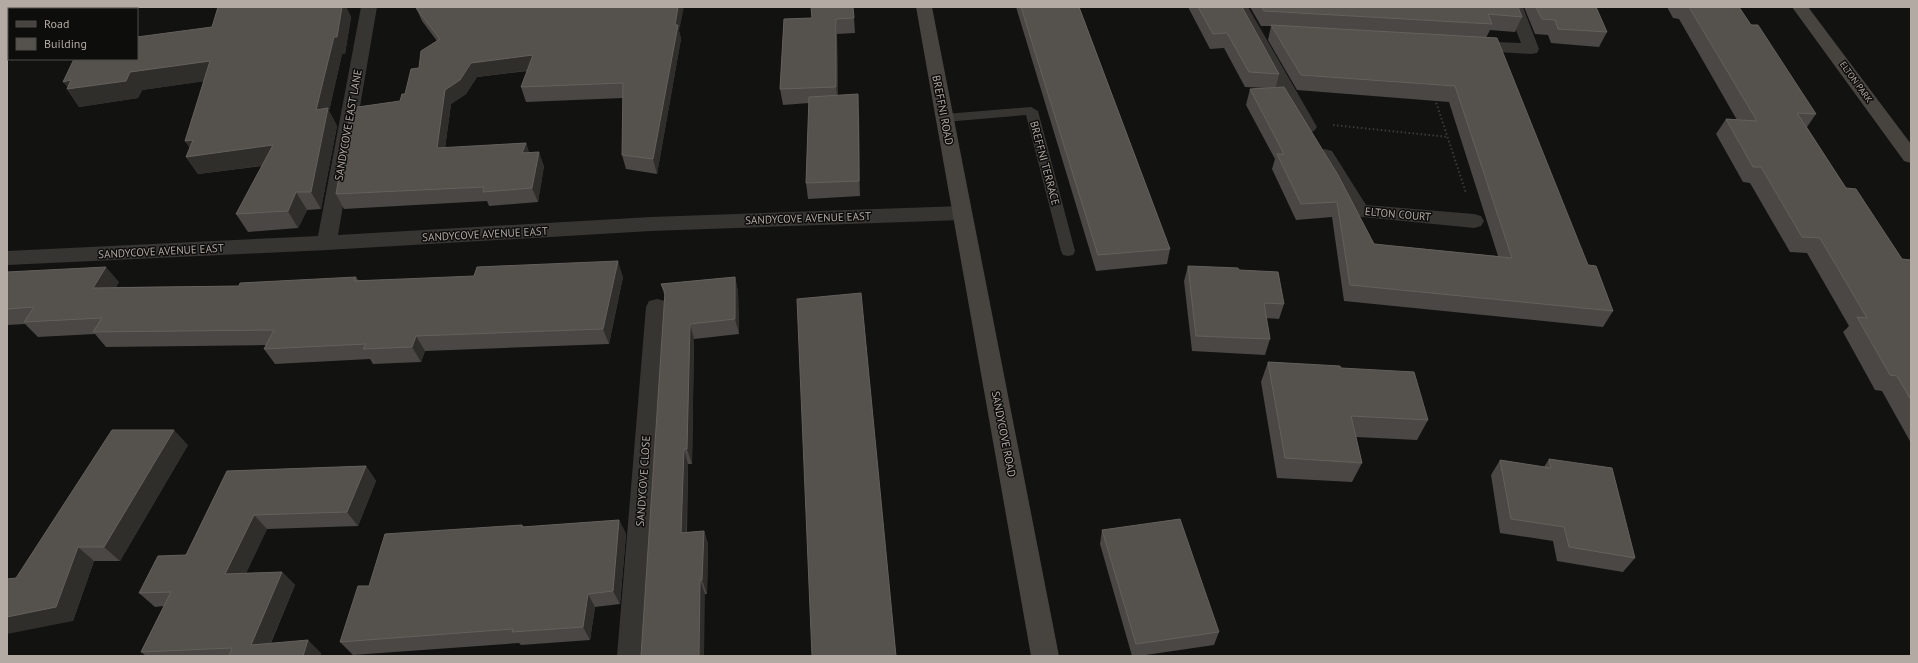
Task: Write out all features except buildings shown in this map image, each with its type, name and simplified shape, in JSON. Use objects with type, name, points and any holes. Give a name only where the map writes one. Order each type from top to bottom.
[{"type":"main road","name":"BREFFNI ROAD","points":[[924,7],[962,213]]},
{"type":"main road","name":"ELTON PARK","points":[[1800,7],[1911,157]]},
{"type":"main road","name":"SANDYCOVE ROAD","points":[[962,213],[1046,656]]},
{"type":"street","name":"SANDYCOVE EAST LANE","points":[[327,244],[369,7]]},
{"type":"street","name":"ELTON COURT","points":[[1240,7],[1263,32],[1305,123],[1360,211],[1474,220]]},
{"type":"street","points":[[1455,45],[1530,49],[1515,7]]},
{"type":"street","name":"SANDYCOVE AVENUE EAST","points":[[7,258],[327,244],[651,224],[962,213]]},
{"type":"street","name":"SANDYCOVE CLOSE","points":[[631,656],[657,307]]},
{"type":"lane","name":"BREFFNI TERRACE","points":[[945,118],[1031,111],[1068,251]]},
{"type":"path","points":[[1433,94],[1474,220]]},
{"type":"path","points":[[1305,123],[1448,137]]}]
